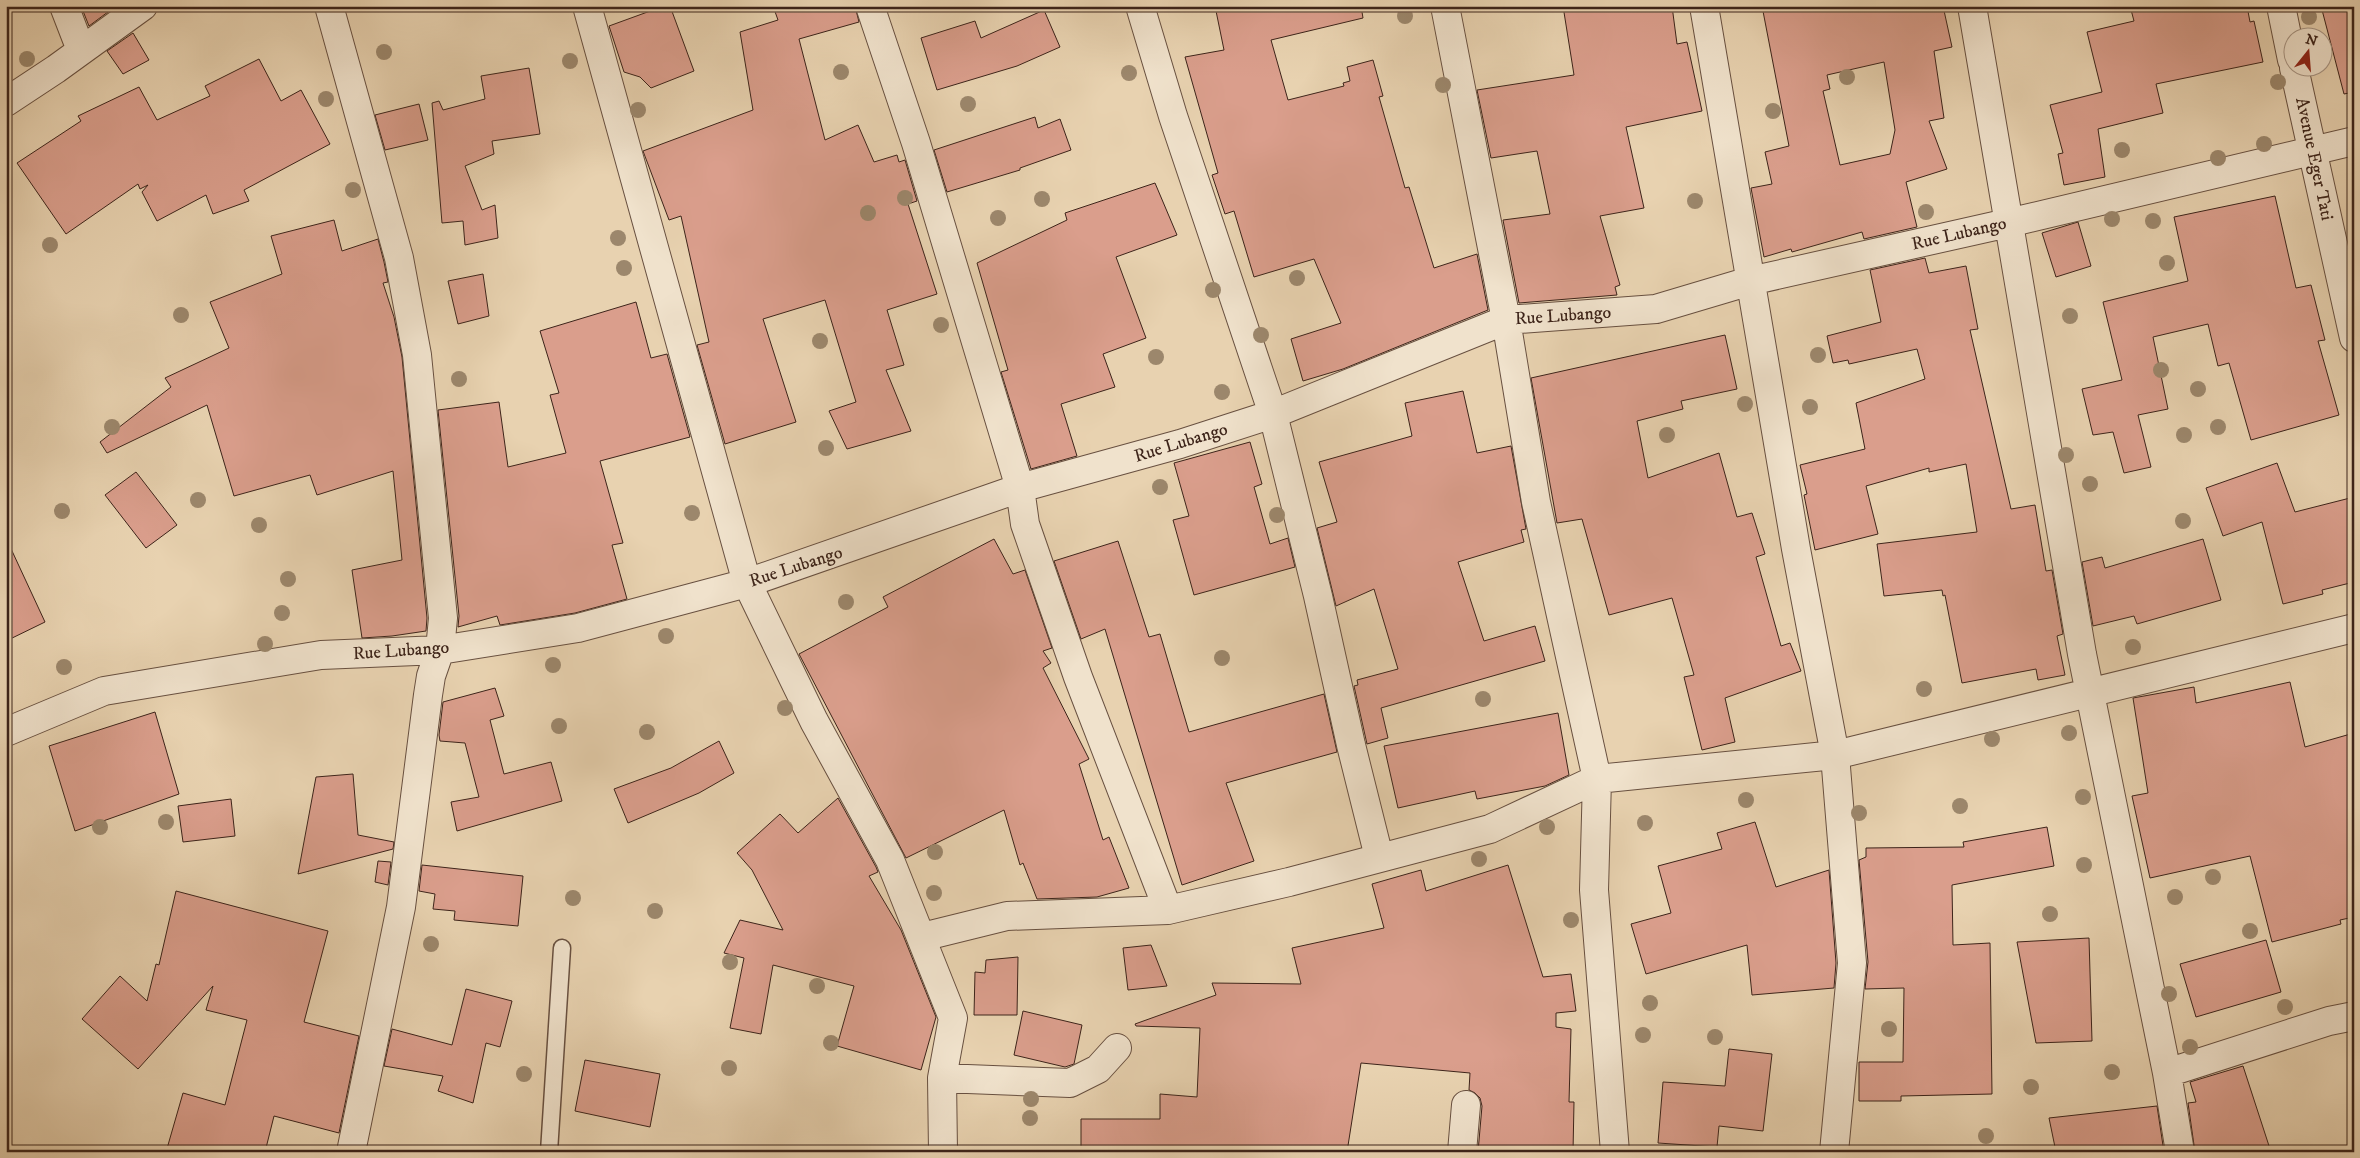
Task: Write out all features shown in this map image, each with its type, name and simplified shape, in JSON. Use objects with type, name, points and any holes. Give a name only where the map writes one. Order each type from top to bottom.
[{"type":"street","points":[[64,6],[81,50]]},
{"type":"street","points":[[6,102],[143,6]]},
{"type":"street","points":[[329,6],[400,258],[417,356],[443,618],[440,650],[431,676],[428,695],[401,907],[352,1152]]},
{"type":"street","points":[[587,6],[747,583],[814,721],[890,860],[953,1018],[942,1078],[942,1152]]},
{"type":"street","points":[[870,6],[916,143],[1020,488],[1025,524],[1078,677],[1168,910]]},
{"type":"street","points":[[1140,6],[1173,116],[1273,414],[1318,596],[1350,746],[1379,857]]},
{"type":"street","points":[[1445,6],[1506,320],[1536,502],[1598,779],[1594,890],[1615,1152]]},
{"type":"street","points":[[1704,6],[1796,549],[1834,755],[1852,963],[1834,1152]]},
{"type":"street","points":[[1972,6],[2090,693],[2167,1073],[2180,1152]]},
{"type":"street","points":[[2280,6],[2285,28]]},
{"type":"street","name":"Avenue Eger Tati","points":[[2296,78],[2354,338]]},
{"type":"street","name":"Rue Lubango","points":[[6,732],[104,691],[321,655],[440,650],[578,628],[747,583],[1020,488],[1180,444],[1273,414],[1506,320],[1656,309],[1750,281],[2008,223],[2354,141]]},
{"type":"street","points":[[922,938],[1007,916],[1168,910],[1289,882],[1490,829],[1598,779],[1834,755],[2354,628]]},
{"type":"street","points":[[2167,1073],[2329,1021],[2354,1016]]},
{"type":"street","points":[[942,1078],[1070,1083],[1098,1069],[1117,1048]]},
{"type":"street","points":[[1462,1152],[1466,1105]]},
{"type":"lane","points":[[550,1152],[562,948]]},
{"type":"building","points":[[81,6],[116,6],[89,26]]},
{"type":"building","points":[[664,6],[670,6],[694,71],[651,88],[640,77],[624,72],[609,26]]},
{"type":"building","points":[[773,6],[855,6],[859,22],[799,39],[825,140],[858,125],[874,162],[897,155],[899,162],[905,160],[917,201],[908,204],[937,294],[887,310],[904,365],[886,370],[911,431],[847,449],[829,411],[856,402],[825,300],[763,319],[796,422],[725,444],[697,345],[709,342],[681,216],[669,220],[643,151],[753,110],[740,32],[778,20]]},
{"type":"building","points":[[1215,6],[1361,6],[1363,18],[1271,40],[1288,100],[1344,86],[1343,83],[1350,81],[1347,67],[1373,60],[1383,96],[1379,97],[1405,188],[1409,187],[1434,268],[1477,254],[1488,310],[1343,369],[1303,381],[1291,339],[1341,323],[1314,259],[1254,277],[1234,211],[1225,214],[1212,175],[1218,173],[1185,57],[1224,50]]},
{"type":"building","points":[[1563,6],[1672,6],[1677,44],[1687,42],[1702,111],[1626,127],[1644,208],[1600,216],[1620,285],[1615,287],[1617,295],[1519,303],[1503,220],[1550,214],[1537,151],[1491,158],[1477,90],[1574,75]]},
{"type":"building","points":[[1762,6],[1943,6],[1952,47],[1934,51],[1944,118],[1929,121],[1947,169],[1906,182],[1917,227],[1864,239],[1862,232],[1792,252],[1791,249],[1764,257],[1751,188],[1772,184],[1765,152],[1789,146]],"holes":[[[1884,62],[1895,130],[1890,154],[1840,165],[1823,91],[1830,89],[1827,75]]]},
{"type":"building","points":[[2130,6],[2247,6],[2250,22],[2254,21],[2263,62],[2156,84],[2163,113],[2098,129],[2105,177],[2064,185],[2058,154],[2063,153],[2050,105],[2102,92],[2087,32],[2134,21]]},
{"type":"building","points":[[2321,6],[2354,6],[2354,92],[2344,94],[2332,48],[2332,28],[2327,28]]},
{"type":"building","points":[[1044,10],[1060,47],[1017,66],[937,90],[921,38],[975,21],[981,38]]},
{"type":"building","points":[[133,33],[149,60],[123,74],[107,51]]},
{"type":"building","points":[[259,59],[281,101],[301,90],[330,144],[244,190],[249,201],[213,214],[206,195],[157,221],[142,192],[148,185],[140,189],[138,184],[66,234],[17,163],[81,121],[78,116],[139,87],[157,120],[210,96],[205,86]]},
{"type":"building","points":[[529,68],[540,134],[492,141],[494,154],[465,166],[482,210],[495,205],[498,238],[465,245],[463,221],[442,223],[432,103],[439,101],[443,110],[485,99],[481,76]]},
{"type":"building","points":[[419,104],[428,140],[385,150],[375,115]]},
{"type":"building","points":[[1035,117],[1038,128],[1060,119],[1071,150],[1020,168],[1020,170],[947,192],[934,150]]},
{"type":"building","points":[[1155,183],[1177,235],[1116,257],[1146,338],[1103,354],[1115,387],[1061,404],[1077,456],[1031,469],[1001,372],[1008,370],[977,263],[1067,220],[1065,213]]},
{"type":"building","points":[[2275,196],[2296,288],[2311,285],[2325,340],[2318,341],[2339,415],[2251,440],[2229,363],[2218,366],[2208,324],[2153,337],[2168,409],[2138,415],[2151,467],[2124,473],[2113,432],[2093,435],[2082,389],[2122,380],[2103,302],[2188,281],[2174,217]]},
{"type":"building","points":[[334,220],[342,251],[378,239],[384,262],[388,282],[383,283],[394,317],[402,357],[427,618],[426,631],[362,638],[352,570],[402,560],[393,471],[317,495],[310,475],[234,496],[207,405],[107,453],[100,442],[171,387],[165,378],[229,348],[210,302],[282,274],[271,236]]},
{"type":"building","points":[[2078,222],[2091,266],[2056,277],[2042,233]]},
{"type":"building","points":[[1925,258],[1929,273],[1966,266],[1978,329],[1970,330],[2011,509],[2035,505],[2046,571],[2052,570],[2063,634],[2057,636],[2065,675],[2038,680],[2036,669],[1962,683],[1945,595],[1943,596],[1942,590],[1884,596],[1877,544],[1977,532],[1966,464],[1929,472],[1929,468],[1866,486],[1878,534],[1815,550],[1804,495],[1807,494],[1800,465],[1865,449],[1856,403],[1925,379],[1917,349],[1849,364],[1848,360],[1833,363],[1827,336],[1881,322],[1870,270]]},
{"type":"building","points":[[483,274],[489,316],[458,324],[448,281]]},
{"type":"building","points":[[636,302],[651,358],[667,354],[690,437],[600,461],[623,543],[612,545],[627,599],[575,613],[500,625],[497,616],[458,627],[459,616],[438,410],[499,402],[508,467],[566,453],[550,395],[559,393],[540,331]]},
{"type":"building","points":[[1725,335],[1737,389],[1681,401],[1683,409],[1637,421],[1648,478],[1719,453],[1737,517],[1752,513],[1765,554],[1756,557],[1781,646],[1790,643],[1801,671],[1725,698],[1735,742],[1702,750],[1684,677],[1694,675],[1672,598],[1609,615],[1582,519],[1557,523],[1531,378]]},
{"type":"building","points":[[1463,391],[1477,453],[1511,446],[1526,529],[1521,530],[1524,542],[1458,562],[1484,641],[1535,626],[1545,661],[1381,708],[1388,738],[1367,744],[1354,686],[1358,685],[1357,680],[1398,669],[1374,589],[1336,606],[1317,528],[1337,522],[1319,462],[1412,436],[1405,403]]},
{"type":"building","points":[[1250,442],[1262,484],[1254,487],[1270,544],[1288,538],[1295,567],[1194,595],[1173,520],[1189,516],[1174,463]]},
{"type":"building","points":[[2277,463],[2295,512],[2354,497],[2354,582],[2322,590],[2323,594],[2283,604],[2262,522],[2223,536],[2206,488]]},
{"type":"building","points":[[136,472],[177,525],[146,548],[105,495]]},
{"type":"building","points":[[6,538],[45,622],[6,641]]},
{"type":"building","points":[[994,539],[1013,574],[1025,570],[1052,648],[1043,651],[1051,663],[1043,668],[1089,759],[1079,764],[1103,840],[1109,837],[1129,888],[1097,897],[1037,899],[1023,863],[1020,865],[1004,810],[906,858],[799,654],[888,607],[883,597]]},
{"type":"building","points":[[2203,539],[2221,600],[2137,624],[2134,616],[2093,626],[2082,562],[2102,557],[2105,568]]},
{"type":"building","points":[[1118,541],[1149,637],[1160,634],[1189,732],[1324,694],[1337,752],[1226,783],[1254,861],[1182,885],[1105,629],[1081,639],[1054,561]]},
{"type":"building","points":[[2290,682],[2305,747],[2354,733],[2354,917],[2340,920],[2341,924],[2272,942],[2250,856],[2150,878],[2132,796],[2148,793],[2133,698],[2194,687],[2196,703]]},
{"type":"building","points":[[495,688],[504,716],[490,720],[504,774],[551,762],[562,801],[457,831],[451,802],[479,797],[465,743],[440,741],[443,702]]},
{"type":"building","points":[[155,712],[179,794],[75,831],[49,746]]},
{"type":"building","points":[[1558,713],[1569,775],[1545,786],[1477,799],[1475,791],[1398,808],[1384,746]]},
{"type":"building","points":[[719,741],[734,773],[699,793],[628,823],[614,789],[671,768]]},
{"type":"building","points":[[353,774],[358,835],[394,842],[393,849],[298,874],[316,777]]},
{"type":"building","points":[[838,798],[876,867],[878,872],[869,876],[901,930],[936,1017],[921,1070],[837,1046],[854,986],[773,965],[761,1034],[730,1028],[744,958],[724,953],[740,920],[783,930],[752,870],[737,853],[780,814],[798,833]]},
{"type":"building","points":[[231,799],[235,836],[183,842],[178,806]]},
{"type":"building","points":[[1755,822],[1776,887],[1829,870],[1836,963],[1834,988],[1752,995],[1747,945],[1646,974],[1631,924],[1671,913],[1658,866],[1722,849],[1717,833]]},
{"type":"building","points":[[2047,827],[2054,866],[1952,885],[1953,945],[1990,943],[1992,1094],[1901,1096],[1901,1101],[1859,1101],[1859,1062],[1903,1062],[1904,988],[1865,989],[1868,962],[1859,860],[1866,857],[1866,848],[1964,847],[1963,842]]},
{"type":"building","points":[[378,861],[391,862],[388,885],[375,882]]},
{"type":"building","points":[[422,865],[523,876],[518,926],[454,920],[455,911],[433,909],[435,894],[419,891]]},
{"type":"building","points":[[1508,865],[1543,977],[1571,974],[1576,1011],[1556,1013],[1556,1027],[1571,1029],[1569,1102],[1574,1102],[1573,1152],[1478,1152],[1482,1106],[1480,1098],[1469,1090],[1470,1073],[1361,1063],[1347,1152],[1081,1152],[1081,1119],[1160,1119],[1160,1094],[1197,1097],[1200,1028],[1136,1026],[1135,1024],[1216,995],[1212,983],[1301,984],[1292,948],[1384,928],[1372,884],[1421,870],[1426,891]]},
{"type":"building","points":[[176,891],[328,931],[304,1022],[359,1036],[339,1133],[274,1116],[265,1152],[166,1152],[183,1093],[225,1105],[247,1020],[206,1010],[213,986],[138,1069],[82,1019],[120,976],[147,1001],[156,964],[159,965]]},
{"type":"building","points":[[2089,938],[2092,1041],[2036,1043],[2017,942]]},
{"type":"building","points":[[2266,940],[2281,992],[2196,1017],[2180,964]]},
{"type":"building","points":[[1151,945],[1167,986],[1128,990],[1123,948]]},
{"type":"building","points":[[1018,957],[1017,1015],[974,1015],[975,972],[985,973],[986,960]]},
{"type":"building","points":[[466,989],[512,1001],[500,1047],[486,1043],[473,1103],[438,1091],[443,1076],[384,1066],[392,1029],[452,1045]]},
{"type":"building","points":[[1023,1011],[1082,1025],[1074,1064],[1065,1067],[1014,1055]]},
{"type":"building","points":[[1729,1049],[1772,1054],[1763,1131],[1719,1126],[1717,1147],[1658,1143],[1663,1082],[1725,1086]]},
{"type":"building","points":[[585,1060],[660,1074],[650,1127],[575,1111]]},
{"type":"building","points":[[2243,1066],[2271,1152],[2195,1152],[2188,1103],[2196,1102],[2190,1082]]},
{"type":"building","points":[[2157,1106],[2164,1152],[2056,1152],[2049,1118]]}]
